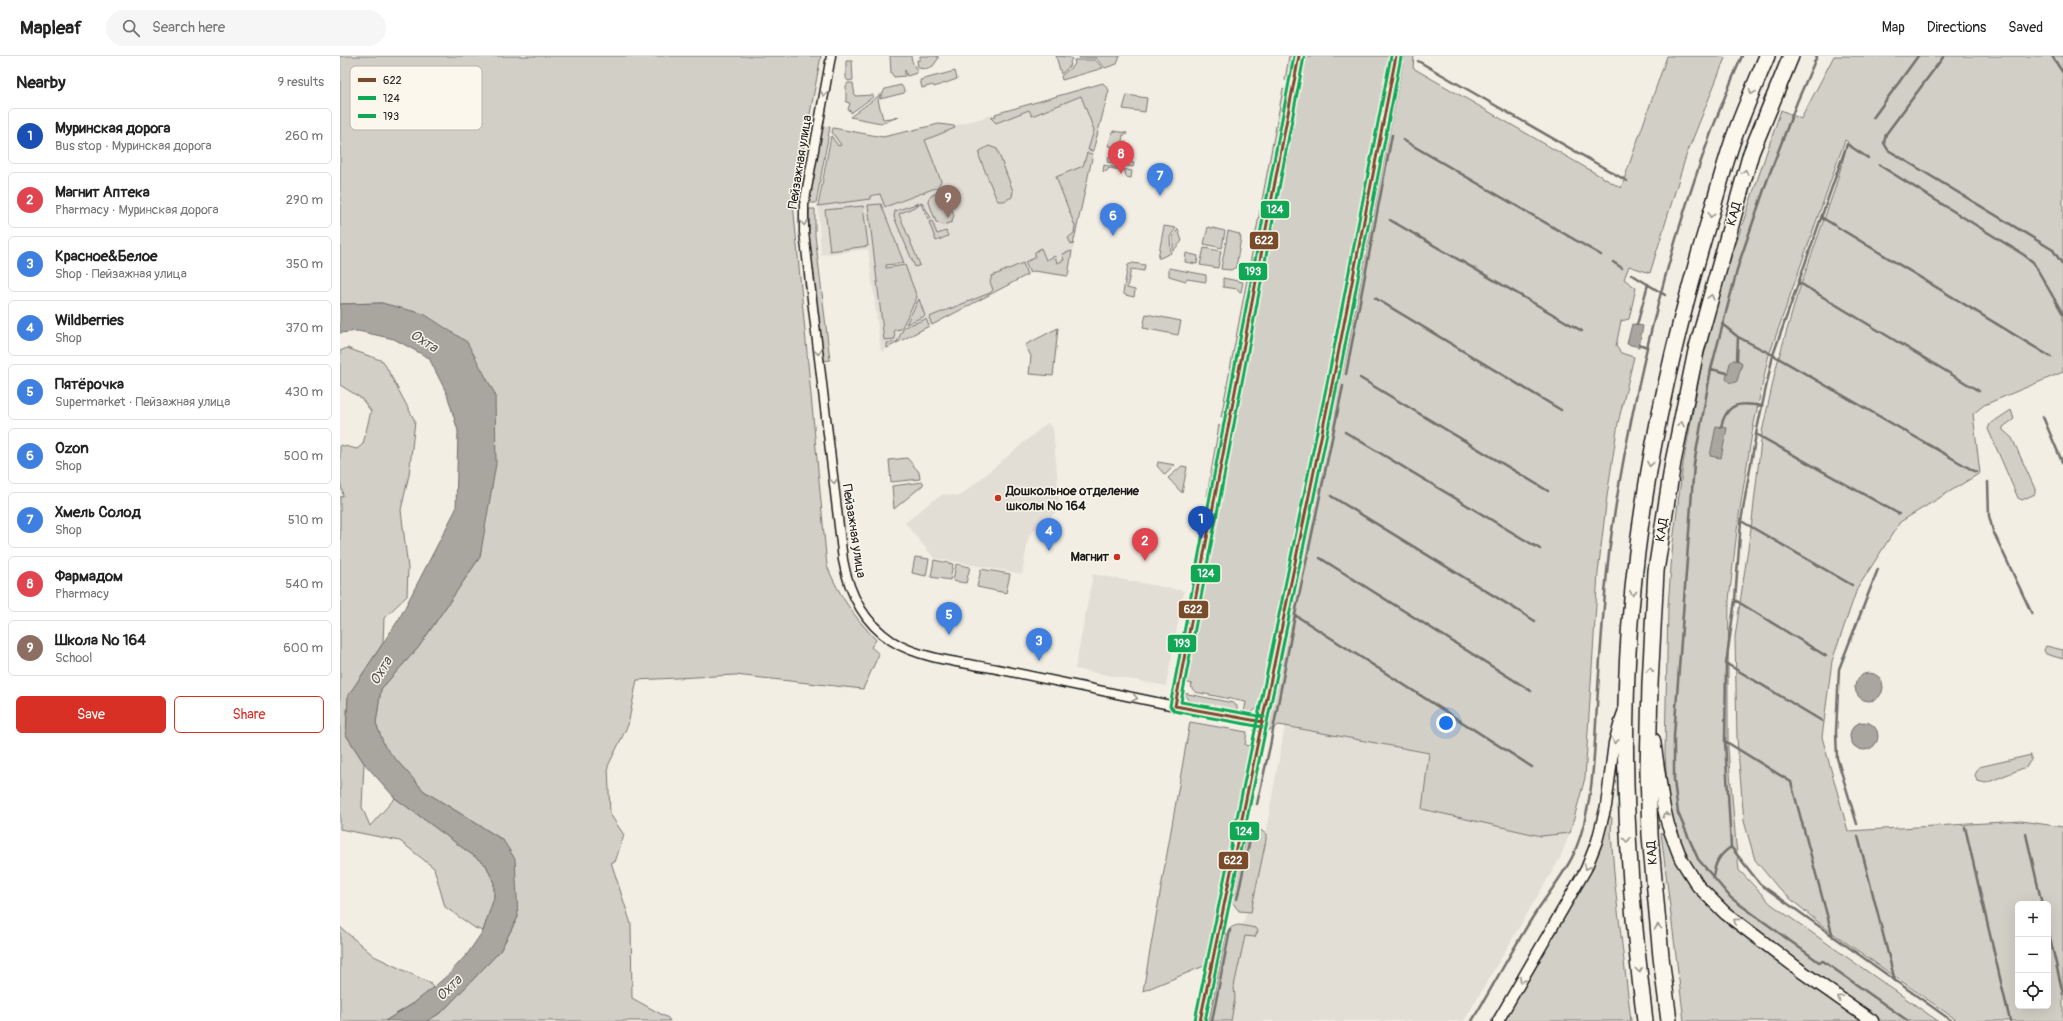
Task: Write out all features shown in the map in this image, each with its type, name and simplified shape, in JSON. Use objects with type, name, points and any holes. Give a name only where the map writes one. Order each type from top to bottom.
[{"type":"highway","name":"КАД","points":[[1645,1021],[1627,837],[1626,703],[1634,571],[1651,458],[1675,344],[1688,293],[1732,143],[1767,56]]},
{"type":"highway","name":"КАД","points":[[1669,1021],[1661,957],[1650,835],[1649,709],[1656,571],[1673,462],[1696,351],[1751,153],[1791,56]]},
{"type":"main road","points":[[1649,709],[1663,804],[1668,825],[1681,859],[1698,886],[1725,913],[1801,971],[1872,1021]]},
{"type":"street","name":"Пейзажная улица","points":[[831,56],[804,205],[804,232],[843,560],[847,578],[860,609],[871,623],[893,641],[908,649],[933,656],[1175,706],[1263,722]]},
{"type":"street","points":[[1175,706],[1300,56]]},
{"type":"street","points":[[1200,1021],[1335,370],[1396,56]]},
{"type":"street","points":[[1498,1021],[1586,869],[1595,848],[1606,806],[1614,743],[1626,703]]},
{"type":"shaded area","points":[[340,56],[821,56],[793,203],[827,566],[848,605],[860,622],[876,640],[871,647],[879,654],[863,689],[735,675],[637,680],[628,725],[608,766],[610,814],[624,835],[615,862],[611,862],[631,924],[632,998],[668,1018],[670,1021],[427,1021],[442,1012],[500,951],[518,917],[503,840],[424,791],[384,747],[376,723],[381,689],[418,648],[480,557],[495,394],[382,303],[340,304]]},
{"type":"shaded area","points":[[890,56],[911,56],[917,73],[907,76],[905,70],[905,76],[894,77],[891,73]]},
{"type":"shaded area","points":[[920,56],[938,56],[938,59],[933,66],[926,69],[918,68],[917,60],[920,60]]},
{"type":"shaded area","points":[[1056,56],[1068,57],[1072,59],[1070,62],[1071,65],[1061,74]]},
{"type":"shaded area","points":[[1080,56],[1120,56],[1117,64],[1105,68],[1096,58],[1079,58]]},
{"type":"shaded area","points":[[1289,56],[1294,56],[1290,78],[1287,81],[1285,80]]},
{"type":"shaded area","points":[[1305,56],[1389,56],[1364,193],[1263,699],[1254,711],[1244,713],[1246,702],[1195,692],[1191,687],[1192,684],[1185,682]]},
{"type":"shaded area","points":[[1404,56],[1414,56],[1413,68],[1621,188],[1667,56],[1721,56],[1725,58],[1686,156],[1650,273],[1629,266],[1624,279],[1636,288],[1629,319],[1621,321],[1616,346],[1621,353],[1634,357],[1618,423],[1607,496],[1598,573],[1585,778],[1570,833],[1541,836],[1422,809],[1429,753],[1279,725],[1265,731],[1349,342]]},
{"type":"shaded area","points":[[1834,56],[2063,56],[2063,372],[1984,405],[1973,414],[1980,473],[1900,522],[1857,589],[1832,661],[1822,737],[1848,831],[2021,821],[2063,827],[2063,1021],[1958,1021],[1824,927],[1780,890],[1755,860],[1744,821],[1737,739],[1735,637],[1752,521],[1762,432],[1777,364],[1796,299],[1835,188],[1848,142],[1845,140],[1768,358],[1752,433],[1738,522],[1729,600],[1728,670],[1728,749],[1736,844],[1739,870],[1771,904],[1938,1021],[1882,1021],[1729,910],[1702,885],[1686,857],[1674,830],[1667,789],[1665,752],[1668,606],[1673,542],[1683,464],[1701,368],[1719,293],[1781,110],[1801,119]]},
{"type":"shaded area","points":[[1074,60],[1095,60],[1103,68],[1062,80],[1061,76],[1075,64]]},
{"type":"shaded area","points":[[846,61],[852,61],[853,80],[848,81],[846,78]]},
{"type":"shaded area","points":[[955,71],[957,79],[934,87],[933,85],[922,88],[920,80]]},
{"type":"shaded area","points":[[848,83],[853,83],[855,96],[873,95],[873,97],[851,113],[851,111],[848,110],[850,103],[846,102],[846,86]]},
{"type":"shaded area","points":[[1103,83],[1109,90],[1086,181],[1068,276],[1034,271],[881,352],[868,249],[821,255],[818,207],[833,128],[883,137],[939,124],[954,126]]},
{"type":"shaded area","points":[[1103,83],[1109,90],[1093,151],[1088,150],[1094,130],[1081,96],[1032,116],[1029,110],[996,123],[991,118],[996,116],[995,114]]},
{"type":"shaded area","points":[[901,85],[905,91],[904,93],[880,99],[885,89]]},
{"type":"shaded area","points":[[1283,89],[1287,92],[1226,415],[1221,417]]},
{"type":"shaded area","points":[[881,94],[878,100],[883,119],[899,117],[881,123],[850,117]]},
{"type":"shaded area","points":[[1127,95],[1147,98],[1145,112],[1123,109]]},
{"type":"shaded area","points":[[939,124],[954,126],[955,128],[925,140],[941,181],[938,187],[885,207],[880,194],[870,196],[870,199],[818,206],[831,136],[838,146],[841,145],[832,132],[833,128],[883,137]]},
{"type":"shaded area","points":[[822,126],[830,127],[816,203],[809,203]]},
{"type":"shaded area","points":[[1113,131],[1127,133],[1126,135],[1123,135],[1122,141],[1126,142],[1125,149],[1108,146]]},
{"type":"shaded area","points":[[989,146],[997,149],[1013,191],[1012,197],[1004,201],[998,201],[996,198],[979,156],[980,151]]},
{"type":"shaded area","points":[[1087,153],[1093,154],[1073,245],[1068,238],[1074,233],[1075,226],[1056,177],[1083,166]]},
{"type":"shaded area","points":[[1110,155],[1131,158],[1130,162],[1134,163],[1133,167],[1107,162]]},
{"type":"shaded area","points":[[1104,165],[1132,171],[1131,178],[1126,177],[1125,171],[1109,168],[1107,171],[1103,172]]},
{"type":"shaded area","points":[[940,192],[945,193],[954,215],[952,222],[943,225],[936,222],[928,200],[932,195]]},
{"type":"shaded area","points":[[922,202],[931,218],[928,219],[921,204],[899,214],[920,265],[915,267],[894,217],[895,211]]},
{"type":"shaded area","points":[[881,204],[904,263],[886,265],[886,268],[905,265],[917,297],[901,329],[894,330],[895,339],[884,340],[868,205]]},
{"type":"shaded area","points":[[863,206],[868,246],[830,251],[825,210]]},
{"type":"shaded area","points":[[809,209],[815,209],[815,235],[830,360],[824,361],[809,236]]},
{"type":"shaded area","points":[[932,221],[937,234],[946,231],[948,236],[936,241],[929,222]]},
{"type":"shaded area","points":[[1164,226],[1176,228],[1170,237],[1171,253],[1158,258]]},
{"type":"shaded area","points":[[1208,227],[1225,231],[1222,248],[1204,244]]},
{"type":"shaded area","points":[[1178,229],[1182,241],[1173,251],[1173,237]]},
{"type":"shaded area","points":[[1228,231],[1239,234],[1241,238],[1236,267],[1231,270],[1221,269]]},
{"type":"shaded area","points":[[1041,248],[1046,260],[1055,256],[1057,263],[1064,260],[1062,254],[1072,251],[1068,276],[1034,271],[1030,273],[1025,262],[1035,258],[1035,252]]},
{"type":"shaded area","points":[[1204,248],[1221,251],[1218,268],[1200,265]]},
{"type":"shaded area","points":[[1186,253],[1198,256],[1197,264],[1185,262]]},
{"type":"shaded area","points":[[1023,263],[1027,275],[932,325],[929,317],[990,293],[993,290],[990,282],[992,276]]},
{"type":"shaded area","points":[[1133,263],[1145,265],[1144,271],[1131,269],[1127,288],[1135,290],[1134,297],[1123,293],[1128,265]]},
{"type":"shaded area","points":[[1169,268],[1206,275],[1206,282],[1187,279],[1186,281],[1169,276]]},
{"type":"shaded area","points":[[1223,278],[1243,282],[1241,292],[1238,291],[1238,289],[1223,287]]},
{"type":"shaded area","points":[[919,299],[925,316],[906,324]]},
{"type":"shaded area","points":[[1146,314],[1181,321],[1178,335],[1143,328]]},
{"type":"shaded area","points":[[926,319],[929,326],[887,348],[887,343],[897,342],[904,327]]},
{"type":"shaded area","points":[[1058,328],[1053,376],[1029,374],[1031,356],[1025,345]]},
{"type":"shaded area","points":[[347,348],[383,361],[415,421],[409,475],[401,510],[408,568],[407,596],[384,618],[383,643],[348,696],[346,735],[364,763],[362,807],[370,826],[395,798],[486,865],[494,883],[494,898],[483,931],[475,928],[445,907],[434,868],[400,841],[340,829],[340,497],[343,496],[340,480],[340,445],[357,449],[363,444],[371,411],[361,398],[340,385],[340,351]]},
{"type":"shaded area","points":[[2011,410],[2014,419],[2003,427],[2003,430],[2012,438],[2035,489],[2035,494],[2022,500],[2018,498],[1988,429],[1990,424]]},
{"type":"shaded area","name":"Дошкольное отделение школы № 164","points":[[1047,423],[1053,428],[1060,509],[1029,535],[1022,574],[934,558],[905,523],[932,501],[944,494],[960,496]]},
{"type":"shaded area","points":[[1219,425],[1223,430],[1216,468],[1207,496]]},
{"type":"shaded area","points":[[907,458],[919,472],[920,479],[891,482],[889,460]]},
{"type":"shaded area","points":[[1158,462],[1175,465],[1165,475],[1157,466]]},
{"type":"shaded area","points":[[1182,466],[1187,467],[1182,493],[1168,478]]},
{"type":"shaded area","points":[[923,482],[923,485],[894,509],[892,486]]},
{"type":"shaded area","points":[[915,557],[929,559],[926,576],[912,573]]},
{"type":"shaded area","points":[[934,560],[953,564],[950,580],[931,577]]},
{"type":"shaded area","points":[[956,564],[970,567],[966,583],[953,581]]},
{"type":"shaded area","points":[[981,569],[1010,574],[1006,593],[977,587]]},
{"type":"shaded area","points":[[1093,574],[1184,591],[1166,686],[1075,669]]},
{"type":"shaded area","points":[[2046,646],[2063,650],[2063,659],[2046,654],[2044,650]]},
{"type":"shaded area","points":[[1183,693],[1233,703],[1237,706],[1237,712],[1194,703],[1189,701]]},
{"type":"shaded area","points":[[1190,722],[1247,732],[1245,745],[1251,746],[1251,751],[1204,966],[1143,991]]},
{"type":"shaded area","points":[[1285,726],[1583,783],[1570,833],[1560,858],[1464,1021],[1223,1021],[1241,928],[1253,897],[1266,840],[1268,819]]},
{"type":"shaded area","points":[[2031,755],[2031,760],[2026,767],[1986,783],[1977,781],[1975,775],[1979,767]]},
{"type":"shaded area","points":[[1610,816],[1612,818],[1611,833],[1615,885],[1631,1021],[1503,1021],[1593,865],[1606,828],[1607,817]]},
{"type":"shaded area","points":[[1259,829],[1266,834],[1266,840],[1251,912],[1239,911],[1232,902],[1247,835],[1254,830]]},
{"type":"shaded area","points":[[1661,833],[1665,833],[1678,866],[1693,890],[1718,916],[1862,1021],[1684,1021]]},
{"type":"shaded area","points":[[1239,925],[1256,928],[1258,931],[1255,937],[1245,936],[1234,986],[1235,998],[1231,1021],[1209,1021],[1226,935],[1231,928]]},
{"type":"shaded area","points":[[340,927],[374,956],[430,983],[433,988],[414,1003],[385,1021],[340,1021]]},
{"type":"water","name":"Охта","points":[[382,303],[424,314],[467,342],[495,394],[496,464],[480,557],[418,648],[381,689],[376,723],[385,747],[424,791],[503,840],[515,859],[518,917],[500,951],[442,1012],[427,1021],[385,1021],[414,1003],[433,988],[449,974],[468,953],[483,931],[494,898],[494,883],[486,865],[395,798],[364,763],[346,735],[348,696],[399,619],[456,509],[458,431],[447,394],[429,358],[394,339],[358,331],[340,333],[340,304]]},
{"type":"water","points":[[1632,324],[1643,326],[1639,347],[1627,344]]},
{"type":"water","points":[[1733,360],[1740,361],[1742,364],[1737,381],[1734,383],[1729,382],[1726,379],[1730,363]]},
{"type":"water","points":[[1716,426],[1727,428],[1721,458],[1710,456]]},
{"type":"water","points":[[1869,673],[1879,677],[1883,687],[1879,697],[1869,701],[1859,697],[1855,687],[1859,677]]},
{"type":"water","points":[[1864,722],[1874,726],[1878,736],[1874,746],[1864,750],[1854,746],[1850,736],[1854,726]]},
{"type":"waterway","points":[[1472,1021],[1526,928],[1567,867],[1575,851],[1581,833],[1590,797],[1594,760],[1603,616],[1611,535],[1634,404],[1655,314],[1687,202],[1699,165],[1742,56]]},
{"type":"waterway","points":[[1817,56],[1797,102],[1768,178],[1739,263],[1711,369],[1694,464],[1674,736],[1674,780],[1678,813],[1698,859],[1731,898],[1819,962],[1823,961],[1908,1021]]},
{"type":"waterway","points":[[1873,118],[1918,56]]},
{"type":"waterway","points":[[1944,56],[1886,134],[1884,143],[1888,150],[2053,250],[2063,265]]},
{"type":"waterway","points":[[2052,56],[2063,73]]},
{"type":"waterway","points":[[1418,61],[1627,181]]},
{"type":"waterway","points":[[1346,374],[1392,135]]},
{"type":"waterway","points":[[1403,140],[1601,255]]},
{"type":"waterway","points":[[1868,158],[1847,144],[1773,355],[1756,434],[1741,521],[1735,600],[1726,664],[1725,741],[1731,847],[1760,884],[1952,1021]]},
{"type":"waterway","points":[[1879,165],[2033,262],[2063,314]]},
{"type":"waterway","points":[[1821,217],[2051,357]]},
{"type":"waterway","points":[[1390,220],[1582,331]]},
{"type":"waterway","points":[[1613,262],[1622,268]]},
{"type":"waterway","points":[[1631,274],[1665,295]]},
{"type":"waterway","points":[[1798,282],[1979,391]]},
{"type":"waterway","points":[[1637,325],[1648,284]]},
{"type":"waterway","points":[[1375,298],[1561,410]]},
{"type":"waterway","points":[[1722,324],[1738,337],[1773,355],[1976,472]]},
{"type":"waterway","points":[[1737,360],[1738,337]]},
{"type":"waterway","points":[[1639,344],[1647,347]]},
{"type":"waterway","points":[[1711,369],[1727,373]]},
{"type":"waterway","points":[[1360,378],[1548,491]]},
{"type":"waterway","points":[[1257,804],[1343,386]]},
{"type":"waterway","points":[[1721,427],[1727,413],[1731,408],[1741,404],[1762,406]]},
{"type":"waterway","points":[[2043,417],[2063,464]]},
{"type":"waterway","points":[[1345,432],[1540,549]]},
{"type":"waterway","points":[[1756,434],[1899,514]]},
{"type":"waterway","points":[[1988,482],[1989,516],[1993,531],[2032,614]]},
{"type":"waterway","points":[[1331,496],[1535,621]]},
{"type":"waterway","points":[[1741,521],[1852,585]]},
{"type":"waterway","points":[[1320,558],[1531,691]]},
{"type":"waterway","points":[[1857,824],[1837,758],[1836,732],[1839,669],[1878,569]]},
{"type":"waterway","points":[[1735,600],[1826,656]]},
{"type":"waterway","points":[[1295,615],[1532,767]]},
{"type":"waterway","points":[[1727,664],[1822,721]]},
{"type":"waterway","points":[[1725,741],[1791,782],[1833,937]]},
{"type":"waterway","points":[[1965,827],[2010,1021]]},
{"type":"waterway","points":[[2026,834],[2041,901]]},
{"type":"waterway","points":[[1858,836],[1895,981]]},
{"type":"waterway","points":[[1237,899],[1250,839]]},
{"type":"waterway","points":[[1713,877],[1718,860],[1723,853],[1731,847]]},
{"type":"waterway","points":[[1212,1021],[1230,930]]},
{"type":"waterway","points":[[2050,937],[2063,994]]},
{"type":"transit line","name":"193","points":[[1262,727],[1174,711],[1170,706],[1294,56]]},
{"type":"transit line","name":"622","points":[[1263,722],[1175,706],[1299,56]]},
{"type":"transit line","name":"193","points":[[1195,1020],[1330,369],[1391,56]]},
{"type":"transit line","name":"622","points":[[1200,1021],[1335,370],[1396,56]]},
{"type":"transit line","name":"124","points":[[1264,717],[1181,702],[1304,57]]},
{"type":"transit line","name":"124","points":[[1205,1021],[1340,371],[1401,57]]},
{"type":"place","name":"Фармадом","points":[[1121,174]]},
{"type":"place","name":"Хмель Солод","points":[[1160,196]]},
{"type":"place","name":"Школа № 164","points":[[948,218]]},
{"type":"place","name":"Ozon","points":[[1113,236]]},
{"type":"place","name":"Дошкольное отделение школы № 164","points":[[998,498]]},
{"type":"place","name":"Муринская дорога","points":[[1201,539]]},
{"type":"place","name":"Wildberries","points":[[1049,551]]},
{"type":"place","name":"Магнит","points":[[1117,557]]},
{"type":"place","name":"Магнит Аптека","points":[[1145,561]]},
{"type":"place","name":"Пятёрочка","points":[[949,635]]},
{"type":"place","name":"Красное&Белое","points":[[1039,661]]}]
